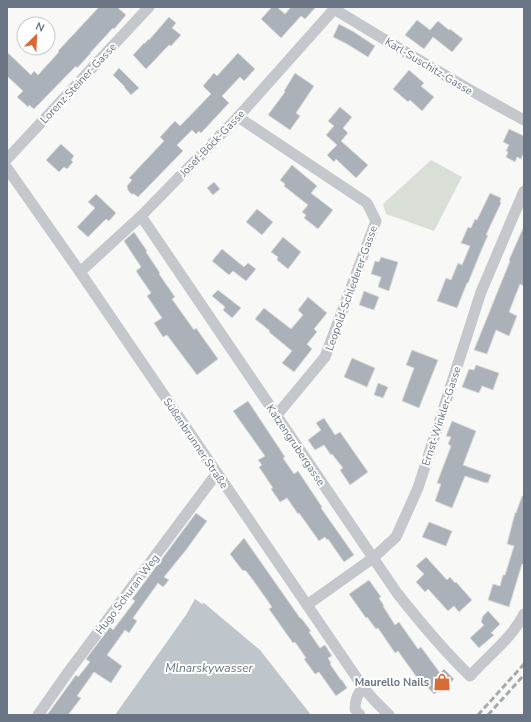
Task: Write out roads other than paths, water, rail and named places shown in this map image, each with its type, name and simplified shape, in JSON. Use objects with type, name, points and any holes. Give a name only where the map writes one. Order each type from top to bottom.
[{"type":"street","name":"Lorenz Steiner-Gasse","points":[[7,159],[149,7]]},
{"type":"street","name":"Josef-Böck-Gasse","points":[[80,272],[141,216],[238,117],[335,8]]},
{"type":"street","name":"Karl-Suschitz-Gasse","points":[[335,8],[441,73],[524,120]]},
{"type":"street","name":"Leopold-Schlederer-Gasse","points":[[238,117],[367,203],[376,221],[325,357],[276,416]]},
{"type":"street","name":"Süßenbrunner Straße","points":[[7,168],[80,272],[363,687],[389,715]]},
{"type":"street","name":"Ernst-Winkler-Gasse","points":[[307,605],[373,558],[396,538],[418,488],[481,292],[524,191]]},
{"type":"street","name":"Katzengrubergasse","points":[[141,216],[397,593],[421,624],[470,676],[510,635],[524,614]]},
{"type":"street","name":"Hugo Schuran Weg","points":[[38,715],[69,671],[217,474]]},
{"type":"street","points":[[360,715],[355,709],[355,703],[358,694],[363,687]]},
{"type":"water","name":"Mlnarskywasser","points":[[195,599],[202,604],[204,603],[260,650],[311,715],[115,715],[186,615]]},
{"type":"railway","points":[[478,715],[524,664]]},
{"type":"railway","points":[[488,715],[524,675]]},
{"type":"place","name":"Maurello Nails","points":[[442,682]]}]
